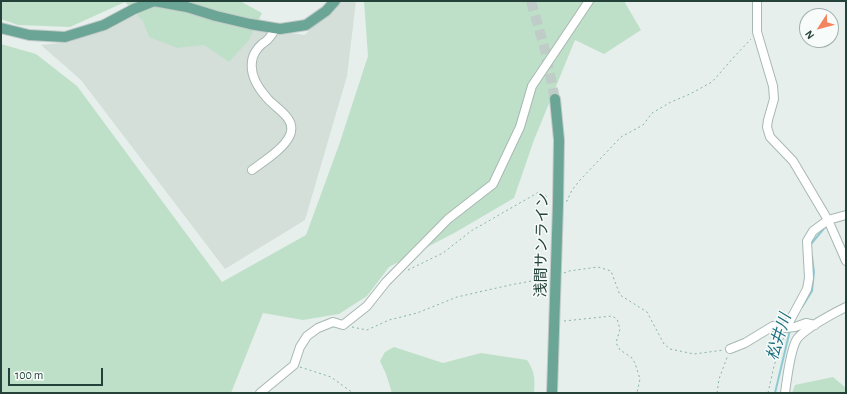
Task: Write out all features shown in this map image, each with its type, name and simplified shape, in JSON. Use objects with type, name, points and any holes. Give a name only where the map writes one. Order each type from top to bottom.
[{"type":"main road","points":[[1,28],[29,35],[65,37],[104,25],[134,9],[154,1],[187,7],[250,24],[280,29],[306,25],[326,11],[335,1]]},
{"type":"main road","name":"浅間サンライン","points":[[552,393],[557,277],[559,140],[555,99]]},
{"type":"street","points":[[260,393],[294,365],[300,347],[307,336],[318,328],[333,322],[343,326],[367,306],[386,282],[448,220],[492,184],[520,127],[532,86],[589,1]]},
{"type":"street","points":[[757,1],[756,23],[773,86],[774,99],[767,127],[770,137],[793,162],[828,220],[846,261]]},
{"type":"street","points":[[252,170],[284,143],[290,132],[290,122],[282,112],[267,99],[252,76],[252,62],[254,54],[261,45],[268,40],[276,28]]},
{"type":"street","points":[[786,328],[807,289],[809,278],[807,241],[813,231],[828,220],[846,215]]},
{"type":"street","points":[[785,393],[792,352],[797,339],[805,331],[846,307]]},
{"type":"street","points":[[730,349],[745,343],[772,326],[786,328],[795,327],[806,323],[815,325]]},
{"type":"path","points":[[408,271],[443,253],[471,231],[539,192],[558,204],[567,201],[572,190],[588,170],[601,159],[621,137],[643,126],[652,113],[712,82],[758,32]]},
{"type":"path","points":[[343,326],[368,330],[390,320],[417,313],[457,297],[510,285],[557,277],[569,271],[598,266],[611,270],[620,295],[647,312],[664,344],[670,349],[694,354],[730,349],[719,379],[717,393]]},
{"type":"path","points":[[555,321],[612,316],[618,319],[620,329],[616,343],[620,350],[631,357],[635,363],[640,378],[638,393]]},
{"type":"path","points":[[768,393],[774,366],[786,328]]},
{"type":"path","points":[[294,365],[331,377],[353,393]]},
{"type":"shaded area","points":[[336,1],[356,1],[347,76],[305,220],[225,269],[81,80],[41,45],[70,42],[156,7],[216,23],[305,35]]},
{"type":"green space","points":[[1,1],[240,1],[262,13],[249,40],[229,62],[204,45],[177,48],[149,37],[143,21],[125,2],[70,27],[18,25],[1,19]]},
{"type":"green space","points":[[364,1],[624,1],[641,30],[604,54],[575,40],[534,140],[514,198],[456,232],[389,267],[367,296],[339,314],[303,320],[263,313],[231,393],[1,393],[1,44],[36,54],[77,86],[222,282],[306,235],[339,145],[368,56]]},
{"type":"green space","points":[[394,347],[443,363],[481,353],[527,360],[532,368],[534,376],[534,393],[392,393],[380,361],[385,352]]},
{"type":"green space","points":[[833,377],[846,388],[846,393],[792,393],[795,385]]},
{"type":"waterway","name":"松井川","points":[[811,244],[826,226]]},
{"type":"waterway","name":"松井川","points":[[802,307],[812,291],[814,272],[812,256]]},
{"type":"waterway","name":"松井川","points":[[775,393],[790,330]]},
{"type":"tunnel","points":[[531,1],[545,50],[555,99]]}]
